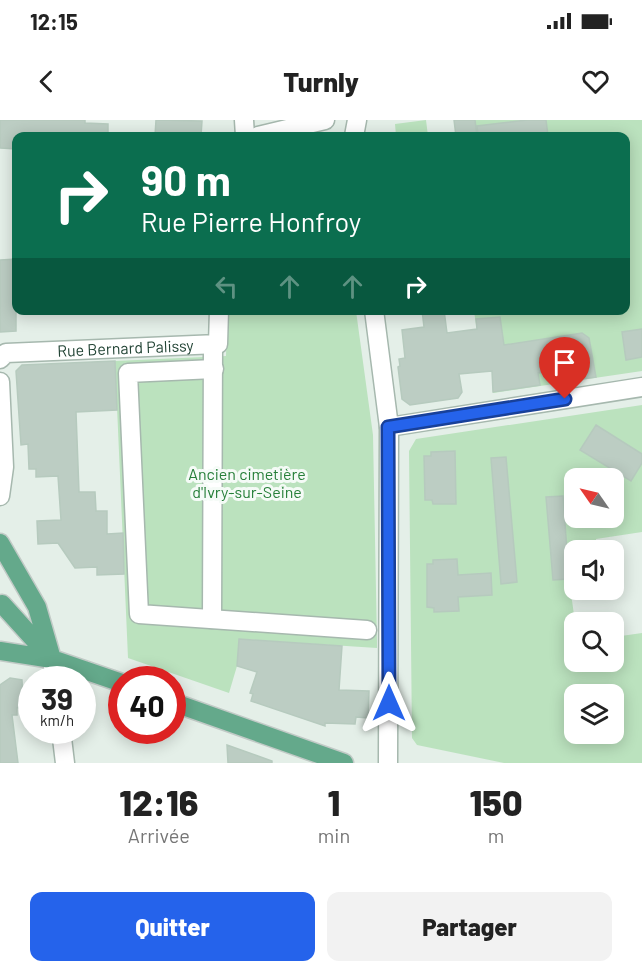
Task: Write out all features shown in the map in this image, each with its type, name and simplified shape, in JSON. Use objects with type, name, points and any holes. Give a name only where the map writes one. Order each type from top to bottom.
[{"type":"main road","points":[[0,543],[37,607],[52,659]]},
{"type":"main road","points":[[1,601],[52,659]]},
{"type":"main road","points":[[0,651],[52,659],[108,678]]},
{"type":"main road","points":[[186,707],[344,763]]},
{"type":"street","points":[[275,132],[325,120]]},
{"type":"street","name":"Rue Bernard Palissy","points":[[0,359],[6,353],[218,344],[219,315]]},
{"type":"street","points":[[375,315],[388,427],[388,763]]},
{"type":"street","points":[[212,619],[213,345]]},
{"type":"street","points":[[214,369],[128,373],[139,614],[367,630]]},
{"type":"street","points":[[0,382],[4,467],[0,496]]},
{"type":"street","points":[[388,427],[642,387]]},
{"type":"street","points":[[52,659],[53,666]]},
{"type":"street","points":[[63,744],[65,763]]},
{"type":"green space","points":[[426,120],[428,132],[396,132],[395,124]]},
{"type":"green space","points":[[454,120],[642,120],[642,371],[493,393],[492,371],[483,372],[475,315],[630,315],[630,132],[456,132]]},
{"type":"green space","name":"Ancien cimetière d'Ivry-sur-Seine","points":[[227,315],[357,315],[373,435],[377,648],[239,639],[237,666],[229,693],[186,678],[186,666],[151,666],[128,658],[115,361],[226,356]]},
{"type":"green space","points":[[642,405],[642,532],[596,540],[564,540],[564,600],[572,600],[574,612],[564,612],[564,672],[624,672],[624,636],[642,633],[642,763],[504,763],[417,745],[412,738],[409,451],[416,439]]},
{"type":"building","points":[[0,120],[85,120],[85,123],[108,124],[108,132],[12,132],[12,149],[0,148]]},
{"type":"building","points":[[156,120],[202,121],[201,132],[155,132]]},
{"type":"building","points":[[454,120],[475,120],[476,132],[456,132]]},
{"type":"building","points":[[546,120],[548,132],[478,132],[477,126]]},
{"type":"building","points":[[12,259],[12,315],[16,315],[16,331],[0,332],[0,260]]},
{"type":"building","points":[[423,315],[445,315],[447,333],[477,329],[476,319],[500,317],[504,345],[582,333],[589,338],[596,377],[575,380],[573,368],[538,373],[540,385],[493,392],[492,371],[459,374],[462,392],[458,398],[410,405],[402,399],[398,367],[400,366],[399,359],[405,358],[402,330],[424,327]]},
{"type":"building","points":[[642,329],[642,357],[626,360],[622,332]]},
{"type":"building","points":[[115,361],[117,410],[76,412],[79,492],[95,492],[96,511],[107,511],[107,534],[123,533],[124,574],[97,575],[97,567],[75,568],[58,543],[38,544],[37,521],[61,520],[58,476],[36,477],[36,469],[29,469],[28,444],[21,445],[16,371],[22,365]]},
{"type":"building","points":[[596,425],[642,454],[642,463],[631,481],[624,477],[624,468],[610,468],[580,450]]},
{"type":"building","points":[[455,451],[456,504],[433,504],[432,500],[425,500],[424,456],[431,456],[431,452]]},
{"type":"building","points":[[506,457],[517,582],[501,584],[491,458]]},
{"type":"building","points":[[563,496],[566,540],[564,540],[564,579],[553,580],[546,497]]},
{"type":"building","points":[[457,559],[458,575],[491,573],[492,595],[458,597],[459,611],[434,612],[434,608],[427,607],[427,564],[433,564],[433,560]]},
{"type":"building","points":[[239,639],[342,646],[339,690],[369,691],[368,718],[356,717],[355,724],[325,723],[325,726],[251,701],[253,694],[250,693],[257,672],[237,666]]},
{"type":"building","points":[[10,678],[18,679],[17,715],[12,715],[18,763],[0,763],[0,685]]},
{"type":"building","points":[[227,745],[272,761],[272,763],[228,763]]},
{"type":"route","points":[[389,703],[388,427],[476,411],[565,399]]}]
